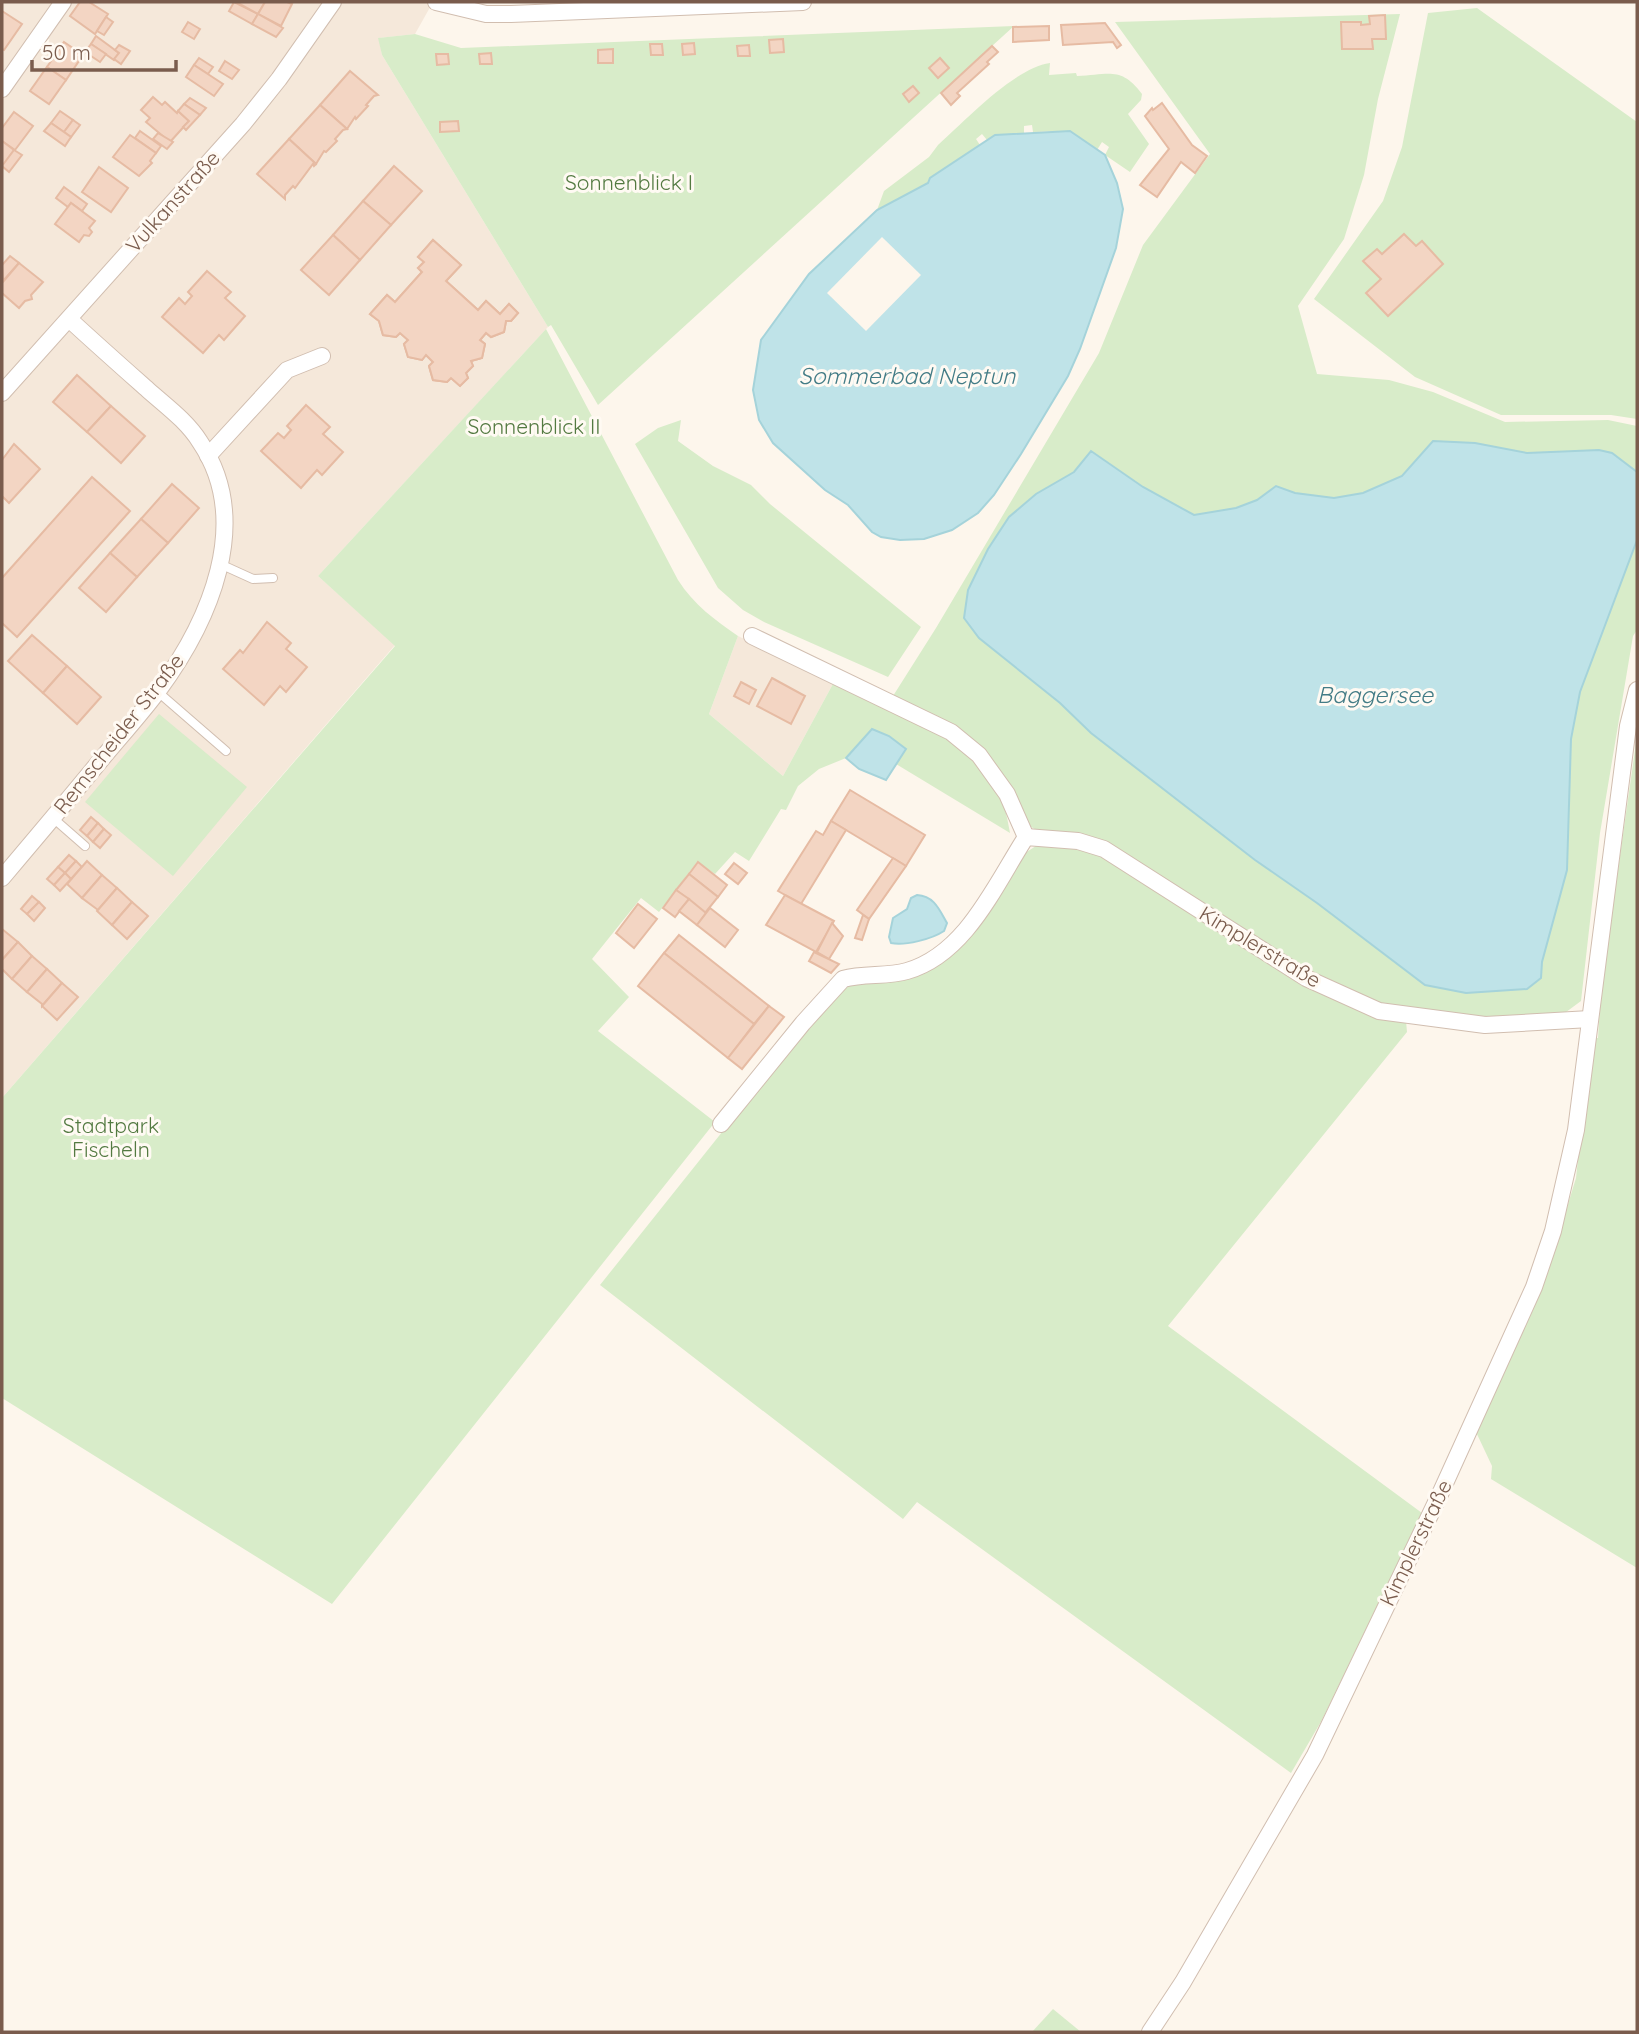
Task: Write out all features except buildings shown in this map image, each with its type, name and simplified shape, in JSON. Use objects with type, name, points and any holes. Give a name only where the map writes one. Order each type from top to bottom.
[{"type":"street","points":[[2,89],[63,2]]},
{"type":"street","name":"Vulkanstraße","points":[[2,394],[252,114],[333,2]]},
{"type":"street","points":[[436,2],[486,14],[803,2]]},
{"type":"street","name":"Remscheider Straße","points":[[2,878],[158,692],[186,649],[205,609],[225,541],[226,518],[222,498],[200,441],[178,416],[69,319]]},
{"type":"street","points":[[208,456],[287,370],[322,356]]},
{"type":"street","points":[[721,1124],[803,1023],[843,979],[904,972],[926,965],[951,947],[974,919],[1026,837],[1007,794],[979,755],[951,732],[752,636]]},
{"type":"street","name":"Kimplerstraße","points":[[1150,2032],[1184,1982],[1315,1755],[1441,1492],[1534,1287],[1553,1231],[1576,1129],[1628,726],[1637,690]]},
{"type":"street","name":"Kimplerstraße","points":[[1026,837],[1078,841],[1104,849],[1306,978],[1379,1011],[1485,1025],[1590,1019]]},
{"type":"lane","points":[[220,564],[253,579],[273,578]]},
{"type":"lane","points":[[158,692],[226,751]]},
{"type":"lane","points":[[52,818],[85,846]]},
{"type":"shaded area","points":[[2,2],[433,2],[415,34],[379,38],[382,55],[548,327],[318,576],[395,645],[2,1098]]},
{"type":"shaded area","points":[[738,636],[834,682],[783,776],[709,714]]},
{"type":"green space","points":[[1477,8],[1637,122],[1637,419],[1611,415],[1501,415],[1415,377],[1314,299],[1383,201],[1402,147],[1428,13]]},
{"type":"green space","points":[[1400,14],[1378,99],[1364,175],[1344,239],[1298,306],[1317,374],[1389,380],[1433,392],[1505,422],[1608,420],[1637,426],[1637,472],[1612,453],[1599,450],[1527,453],[1475,443],[1433,441],[1402,476],[1363,493],[1334,498],[1295,493],[1276,486],[1257,500],[1236,508],[1194,515],[1143,487],[1091,452],[1074,472],[1036,494],[1009,517],[988,549],[968,590],[1060,703],[1091,733],[1255,860],[1317,903],[1541,978],[1542,962],[1567,870],[1571,740],[1580,692],[1637,540],[1637,630],[1633,636],[1600,833],[1581,1001],[1558,1018],[1487,1019],[1379,1005],[1289,962],[1149,868],[1113,847],[1038,831],[1028,825],[1004,778],[893,696],[1099,353],[1143,245],[1210,154],[1115,22]]},
{"type":"green space","name":"Sonnenblick I","points":[[1014,26],[598,405],[382,55],[378,38],[415,34],[461,48]]},
{"type":"green space","points":[[1050,63],[1049,75],[1114,74],[1127,79],[1142,94],[1141,100],[1128,114],[1149,144],[1130,172],[1105,155],[1109,147],[1102,142],[1097,150],[1070,131],[1033,132],[1032,125],[1024,126],[1024,133],[995,135],[987,140],[982,134],[976,139],[980,145],[930,178],[929,183],[877,210],[884,191],[929,157],[938,145],[991,97],[1021,75]]},
{"type":"green space","points":[[546,329],[678,580],[713,618],[738,636],[709,714],[783,776],[834,682],[921,723],[962,750],[993,782],[1004,806],[1010,833],[896,764],[905,749],[872,729],[846,758],[819,769],[798,786],[786,810],[781,809],[749,861],[735,852],[715,874],[697,862],[659,912],[641,898],[592,959],[629,997],[598,1031],[715,1122],[332,1604],[2,1398],[2,1098],[395,646],[318,576]]},
{"type":"green space","points":[[681,420],[678,441],[713,466],[751,485],[770,504],[921,627],[888,677],[764,622],[743,610],[718,588],[635,444],[658,428]]},
{"type":"green space","points":[[159,714],[247,787],[173,876],[85,802]]},
{"type":"green space","points":[[1637,736],[1637,1568],[1491,1479],[1492,1466],[1476,1432],[1543,1286],[1576,1178],[1591,1038],[1598,1038],[1601,989]]},
{"type":"green space","points":[[1039,844],[1078,846],[1108,857],[1223,931],[1406,1021],[1407,1032],[1168,1326],[1422,1513],[1322,1720],[1291,1773],[917,1502],[903,1519],[600,1285],[794,1042],[847,984],[929,968],[1022,855]]},
{"type":"green space","points":[[1053,2009],[1081,2032],[1032,2032]]},
{"type":"water","name":"Sommerbad Neptun","points":[[1070,131],[1105,155],[1117,183],[1123,209],[1116,248],[1068,376],[1021,454],[994,495],[978,513],[952,530],[924,539],[900,540],[881,537],[872,532],[848,505],[825,490],[773,443],[759,420],[753,390],[761,340],[809,274],[877,210],[928,183],[930,178],[995,135]]},
{"type":"water","name":"Baggersee","points":[[1433,441],[1475,443],[1527,453],[1599,450],[1612,453],[1637,472],[1637,540],[1580,692],[1571,739],[1567,870],[1542,962],[1541,978],[1527,989],[1466,993],[1425,985],[1255,860],[1091,733],[1060,703],[979,638],[964,618],[968,590],[988,549],[1009,517],[1036,494],[1074,472],[1091,451],[1143,487],[1194,515],[1236,508],[1257,500],[1276,486],[1295,493],[1334,498],[1363,493],[1402,476]]},
{"type":"water","points":[[872,729],[889,736],[906,749],[886,780],[859,769],[846,758]]},
{"type":"water","points":[[917,895],[928,898],[938,908],[947,923],[944,931],[918,941],[891,943],[889,937],[893,918],[907,909],[911,898]]},
{"type":"pier","points":[[882,237],[921,275],[866,331],[827,293]]},
{"type":"park label","name":"Sonnenblick II","points":[[534,427]]},
{"type":"park label","name":"Stadtpark Fischeln","points":[[111,1138]]}]
